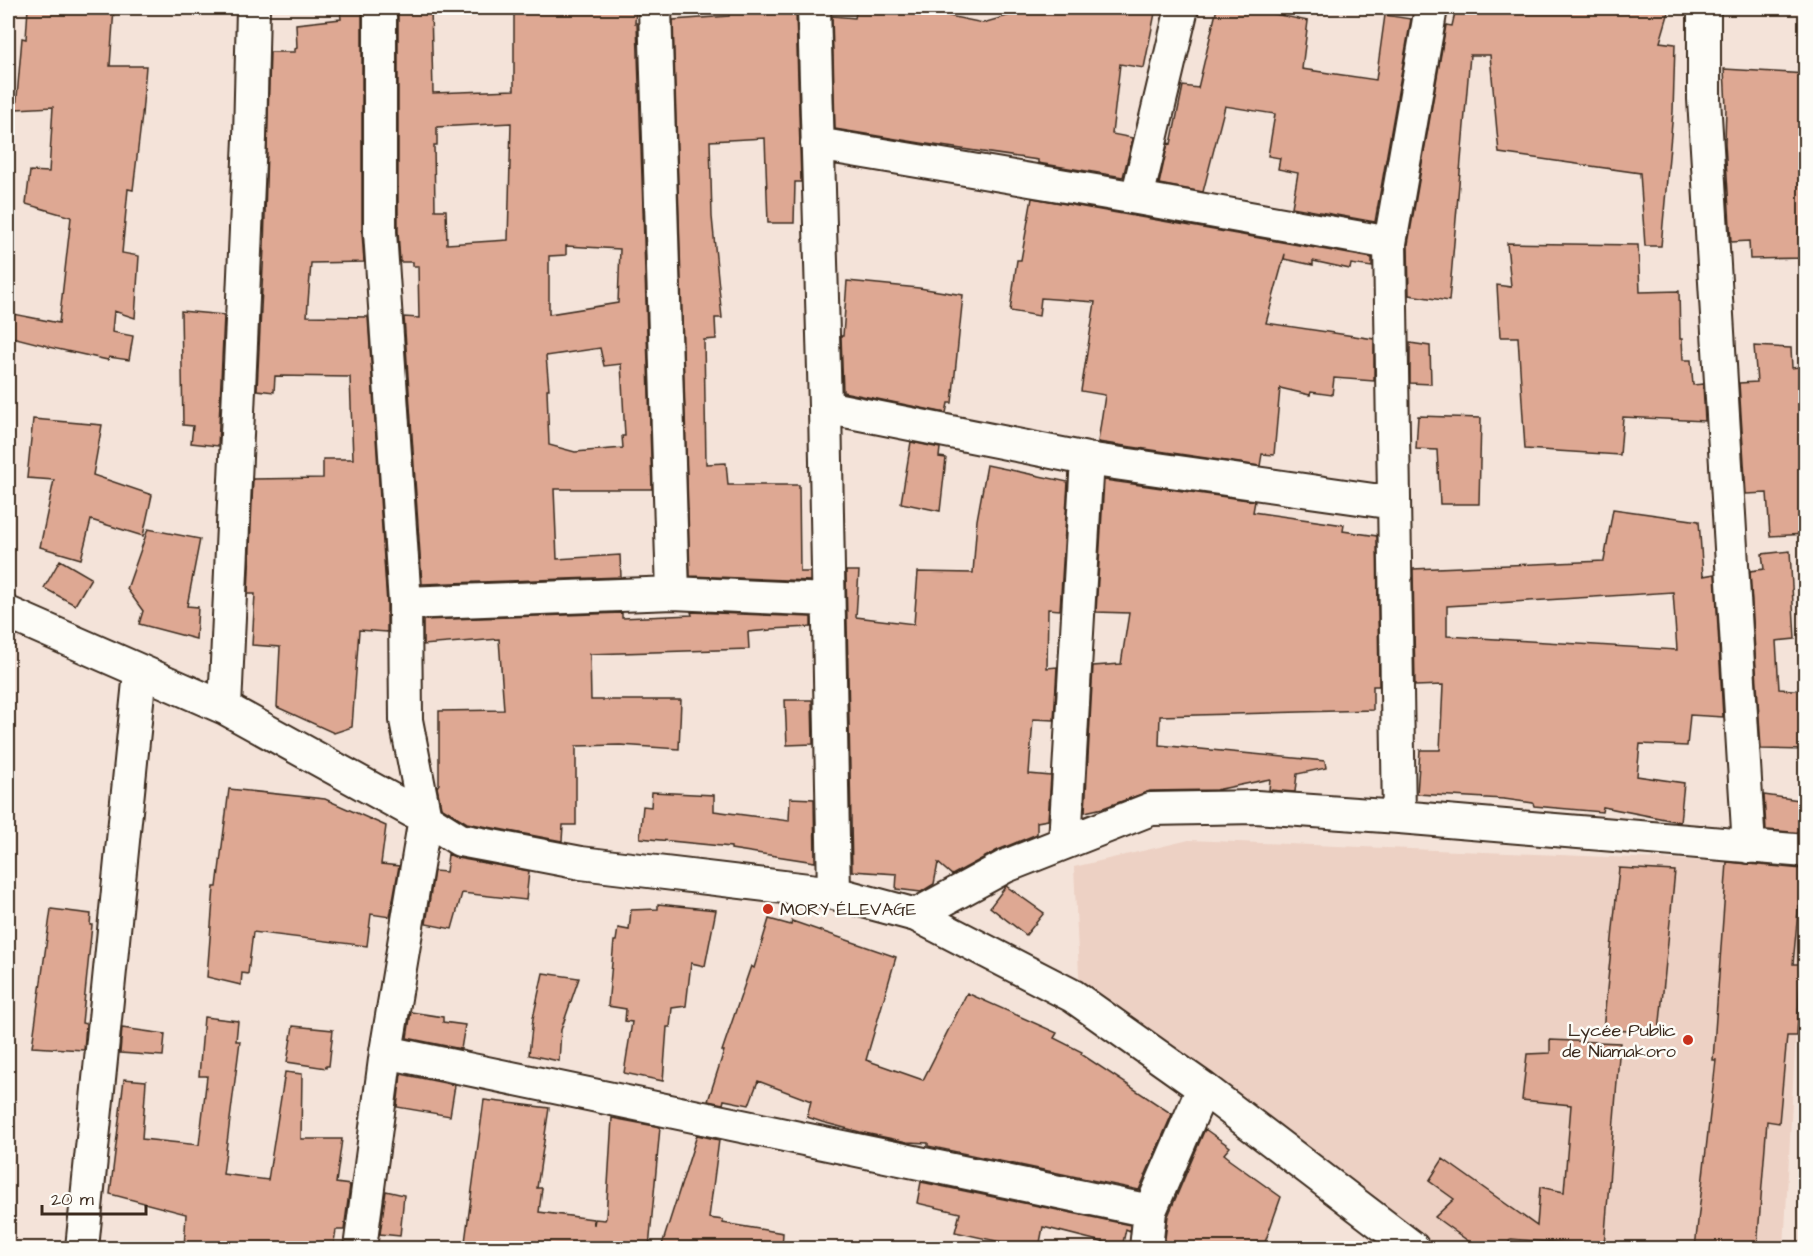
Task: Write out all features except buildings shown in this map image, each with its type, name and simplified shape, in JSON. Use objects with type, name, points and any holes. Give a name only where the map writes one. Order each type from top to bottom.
[{"type":"street","points":[[225,708],[249,162],[253,8]]},
{"type":"street","points":[[360,1248],[386,1052],[425,818],[406,720],[405,603],[380,232],[380,8]]},
{"type":"street","points":[[655,8],[673,593]]},
{"type":"street","points":[[814,8],[825,407],[834,893]]},
{"type":"street","points":[[1139,192],[1182,8]]},
{"type":"street","points":[[1400,817],[1390,243],[1431,8]]},
{"type":"street","points":[[1704,8],[1705,111],[1749,847]]},
{"type":"street","points":[[817,144],[1139,192],[1390,243]]},
{"type":"street","points":[[825,407],[1087,459],[1394,503]]},
{"type":"street","points":[[1065,842],[1087,459]]},
{"type":"street","points":[[405,603],[673,593],[828,600]]},
{"type":"street","points":[[8,613],[225,708],[425,818],[460,840],[570,861],[834,893],[916,915],[1073,996],[1203,1088],[1413,1248]]},
{"type":"street","points":[[81,1248],[140,672]]},
{"type":"street","points":[[916,915],[1006,866],[1151,809],[1256,807],[1806,851]]},
{"type":"street","points":[[386,1052],[1150,1211]]},
{"type":"street","points":[[1146,1248],[1150,1211],[1203,1088]]},
{"type":"shaded area","points":[[1189,840],[1805,865],[1784,1248],[1434,1248],[1080,996],[1074,867]]},
{"type":"place","name":"MORY ÉLEVAGE","points":[[768,909]]},
{"type":"place","name":"Lycée Public de Niamakoro","points":[[1688,1040]]}]
